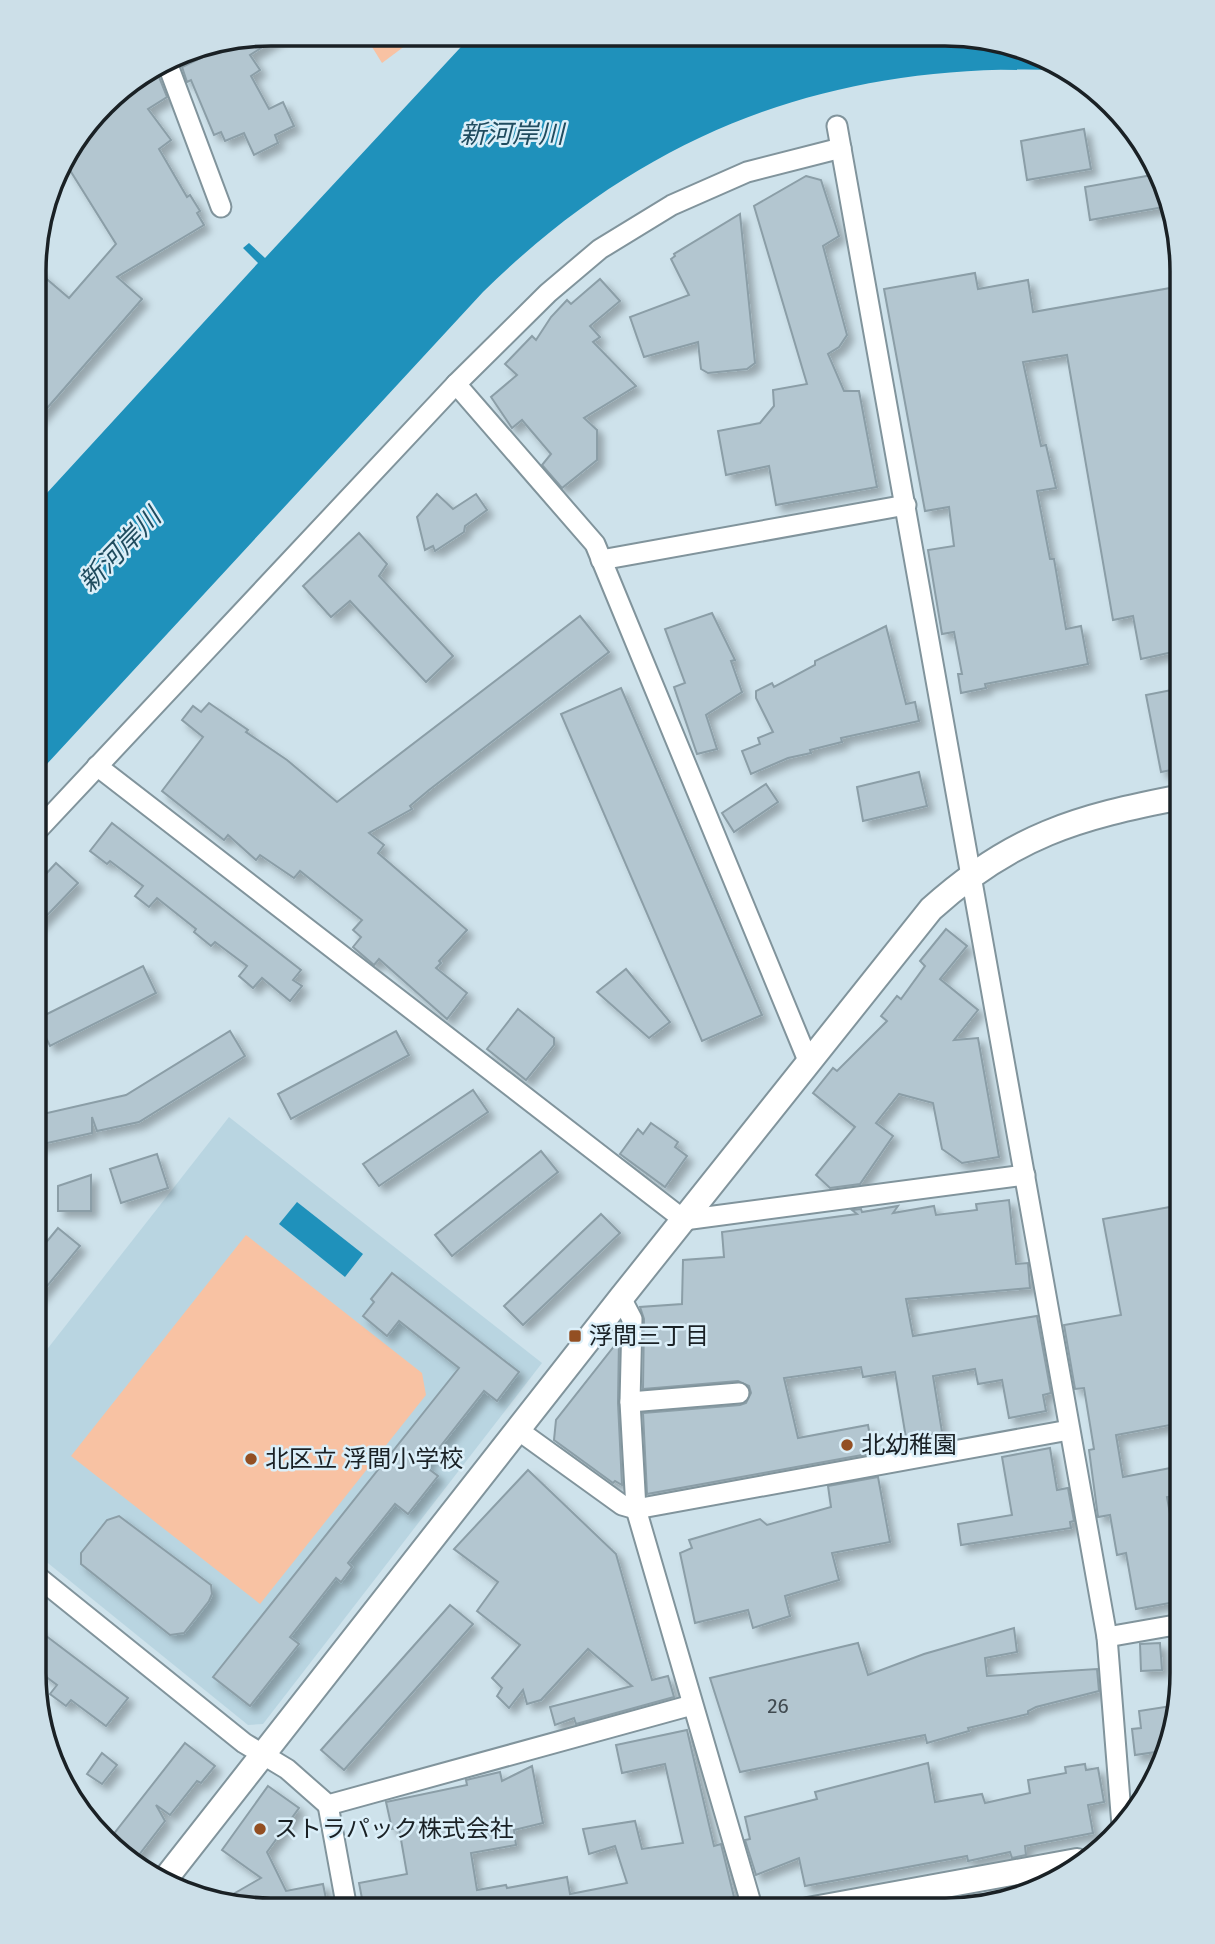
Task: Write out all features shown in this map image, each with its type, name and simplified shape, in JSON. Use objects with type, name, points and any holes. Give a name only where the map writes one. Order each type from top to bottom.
[{"type":"street","points":[[170,70],[221,206]]},
{"type":"street","points":[[837,126],[1107,1637],[1121,1813]]},
{"type":"street","points":[[46,821],[456,384],[548,293],[600,249],[672,205],[747,172],[841,148]]},
{"type":"street","points":[[456,384],[595,544],[808,1063]]},
{"type":"street","points":[[601,560],[906,505]]},
{"type":"street","points":[[97,766],[684,1220],[1025,1175]]},
{"type":"street","points":[[169,1874],[911,932],[972,874],[1022,843],[1069,823],[1170,800]]},
{"type":"street","points":[[621,1297],[632,1319],[630,1402],[636,1509],[749,1898]]},
{"type":"street","points":[[630,1402],[739,1393]]},
{"type":"street","points":[[518,1430],[622,1505],[636,1509],[1069,1430]]},
{"type":"street","points":[[46,1583],[244,1743],[287,1769],[328,1805],[345,1898]]},
{"type":"street","points":[[1107,1637],[1169,1626]]},
{"type":"street","points":[[328,1805],[692,1705]]},
{"type":"street","points":[[874,1898],[1064,1863]]},
{"type":"shaded area","points":[[371,46],[405,46],[382,63]]},
{"type":"shaded area","name":"北区立 浮間小学校","points":[[229,1117],[542,1363],[263,1724],[248,1725],[46,1562],[46,1351]]},
{"type":"shaded area","points":[[246,1235],[422,1373],[426,1395],[260,1604],[71,1456]]},
{"type":"water","name":"新河岸川","points":[[462,46],[974,47],[1003,53],[1045,70],[976,71],[896,79],[820,94],[747,118],[677,149],[610,188],[545,236],[483,292],[46,765],[46,494],[258,263],[243,248],[249,243],[265,258]]},
{"type":"water","points":[[297,1202],[363,1254],[345,1277],[279,1224]]},
{"type":"building","points":[[264,46],[250,55],[260,70],[251,76],[269,109],[283,102],[294,126],[275,135],[278,143],[254,155],[244,133],[225,141],[221,132],[214,135],[191,80],[187,82],[182,67],[208,54],[241,47]]},
{"type":"building","points":[[158,76],[167,97],[148,109],[171,140],[159,149],[187,197],[190,195],[200,211],[197,213],[204,225],[117,277],[142,299],[46,409],[46,278],[69,298],[116,244],[70,170],[83,145],[101,122],[122,101]]},
{"type":"building","points":[[1084,129],[1091,169],[1027,180],[1021,141]]},
{"type":"building","points":[[806,176],[821,180],[839,236],[823,246],[847,335],[839,347],[828,354],[844,391],[859,391],[877,487],[776,505],[769,466],[726,475],[718,431],[760,423],[774,406],[773,390],[807,384],[754,206]]},
{"type":"building","points":[[1148,176],[1160,208],[1090,220],[1085,187]]},
{"type":"building","points":[[740,214],[755,363],[747,369],[708,373],[701,369],[698,342],[644,357],[630,317],[689,295],[671,259],[674,254]]},
{"type":"building","points":[[975,273],[978,289],[1028,280],[1033,312],[1170,288],[1170,653],[1141,659],[1133,616],[1113,620],[1067,355],[1023,362],[1041,446],[1046,445],[1056,488],[1037,491],[1050,559],[1054,559],[1066,629],[1081,626],[1088,664],[985,684],[986,688],[961,693],[958,674],[962,674],[954,632],[942,634],[928,550],[954,546],[949,507],[925,511],[884,289]]},
{"type":"building","points":[[600,279],[620,301],[590,326],[600,337],[593,342],[636,386],[584,418],[597,430],[597,460],[562,488],[542,465],[551,454],[522,420],[512,428],[491,397],[517,375],[505,364],[532,336],[536,340],[551,317],[567,300],[571,304]]},
{"type":"building","points":[[437,494],[453,509],[476,494],[487,510],[465,526],[464,532],[435,551],[433,546],[425,550],[417,517]]},
{"type":"building","points":[[359,533],[387,564],[379,576],[453,656],[426,682],[350,601],[331,617],[303,586]]},
{"type":"building","points":[[712,613],[735,660],[731,661],[742,692],[706,715],[717,749],[697,754],[674,687],[685,683],[665,629]]},
{"type":"building","points":[[580,616],[609,652],[429,790],[410,806],[412,809],[369,833],[384,845],[378,853],[467,930],[439,961],[441,963],[436,968],[467,993],[447,1019],[379,959],[374,965],[353,947],[361,937],[353,930],[362,920],[300,871],[294,878],[260,855],[256,860],[228,835],[224,840],[162,791],[203,737],[182,720],[193,706],[201,712],[209,703],[287,760],[337,802]]},
{"type":"building","points":[[886,626],[906,704],[915,702],[919,721],[841,738],[842,742],[810,750],[811,753],[788,758],[751,774],[742,751],[760,744],[758,738],[773,732],[756,698],[756,691],[772,683],[774,687],[815,665],[815,661]]},
{"type":"building","points":[[621,688],[762,1015],[702,1041],[561,714]]},
{"type":"building","points":[[1170,690],[1170,770],[1161,772],[1146,695]]},
{"type":"building","points":[[919,772],[927,806],[863,821],[857,787]]},
{"type":"building","points":[[766,784],[778,802],[734,832],[722,813]]},
{"type":"building","points":[[112,823],[301,970],[293,980],[302,986],[290,1001],[262,978],[253,988],[239,976],[247,966],[215,942],[211,946],[194,932],[196,929],[157,898],[149,907],[135,896],[143,886],[110,861],[107,864],[90,851]]},
{"type":"building","points":[[56,863],[78,883],[46,916],[46,874]]},
{"type":"building","points":[[946,929],[967,946],[940,979],[978,1010],[954,1040],[978,1038],[999,1157],[962,1163],[942,1149],[933,1103],[899,1094],[876,1123],[893,1136],[860,1184],[830,1188],[816,1175],[855,1127],[813,1093],[833,1068],[837,1071],[887,1021],[881,1016],[897,996],[901,999],[925,966],[920,961]]},
{"type":"building","points":[[143,966],[156,993],[50,1046],[46,1038],[46,1014]]},
{"type":"building","points":[[626,969],[670,1022],[649,1038],[597,992]]},
{"type":"building","points":[[518,1009],[554,1038],[554,1045],[526,1080],[487,1049]]},
{"type":"building","points":[[230,1031],[245,1056],[139,1122],[97,1131],[92,1117],[92,1133],[46,1143],[46,1113],[126,1095]]},
{"type":"building","points":[[396,1031],[409,1055],[291,1119],[278,1094]]},
{"type":"building","points":[[473,1090],[488,1112],[379,1186],[363,1164]]},
{"type":"building","points":[[651,1123],[678,1142],[675,1147],[687,1156],[665,1187],[620,1154],[638,1129],[643,1134]]},
{"type":"building","points":[[541,1151],[558,1172],[452,1256],[435,1235]]},
{"type":"building","points":[[157,1154],[168,1188],[121,1203],[110,1169]]},
{"type":"building","points":[[91,1175],[91,1211],[58,1211],[58,1186]]},
{"type":"building","points":[[1009,1200],[1016,1264],[1028,1263],[1030,1288],[906,1299],[913,1336],[1037,1316],[1051,1393],[1043,1395],[1046,1411],[1009,1418],[1002,1380],[978,1384],[975,1369],[933,1376],[942,1432],[906,1438],[895,1372],[863,1377],[861,1367],[784,1378],[798,1438],[868,1425],[873,1453],[647,1494],[643,1413],[740,1405],[746,1403],[751,1393],[749,1386],[738,1381],[643,1389],[644,1319],[640,1307],[682,1304],[683,1260],[724,1257],[722,1232],[857,1214],[852,1210],[861,1209],[862,1212],[898,1206],[893,1213],[934,1206],[936,1215],[977,1210],[976,1204]]},
{"type":"building","points":[[1169,1207],[1169,1425],[1116,1435],[1123,1477],[1169,1468],[1169,1497],[1167,1497],[1169,1603],[1136,1609],[1126,1553],[1117,1555],[1110,1515],[1098,1517],[1089,1450],[1094,1449],[1084,1388],[1075,1389],[1064,1325],[1121,1315],[1103,1219]]},
{"type":"building","points":[[601,1214],[620,1233],[523,1325],[504,1306]]},
{"type":"building","points":[[58,1228],[80,1246],[46,1287],[46,1242]]},
{"type":"building","points":[[392,1273],[519,1372],[497,1401],[484,1391],[425,1466],[438,1476],[408,1514],[395,1504],[348,1563],[352,1567],[341,1582],[336,1578],[290,1637],[299,1644],[250,1706],[213,1677],[459,1368],[399,1321],[387,1336],[363,1316],[374,1302],[371,1299]]},
{"type":"building","points":[[619,1340],[618,1403],[622,1485],[615,1481],[613,1483],[554,1440],[556,1420]]},
{"type":"building","points":[[1050,1448],[1057,1490],[1068,1488],[1074,1521],[1070,1522],[1071,1528],[961,1545],[958,1524],[1012,1515],[1002,1457]]},
{"type":"building","points":[[528,1470],[616,1554],[652,1680],[668,1676],[674,1697],[576,1724],[574,1718],[555,1725],[550,1707],[632,1686],[588,1649],[541,1700],[527,1704],[523,1690],[509,1708],[497,1696],[502,1688],[492,1678],[520,1645],[477,1611],[498,1582],[454,1549]]},
{"type":"building","points":[[878,1477],[890,1542],[832,1553],[839,1580],[785,1596],[790,1616],[753,1628],[748,1610],[695,1623],[680,1553],[692,1548],[689,1540],[760,1519],[767,1525],[831,1507],[828,1486]]},
{"type":"building","points":[[119,1516],[211,1585],[212,1594],[209,1601],[184,1633],[170,1635],[81,1564],[81,1553],[107,1520]]},
{"type":"building","points":[[450,1605],[473,1624],[344,1770],[321,1750]]},
{"type":"building","points":[[1014,1628],[1017,1652],[985,1658],[987,1676],[1097,1669],[1099,1691],[1036,1707],[1028,1711],[1028,1714],[968,1728],[969,1731],[927,1743],[925,1735],[740,1772],[710,1678],[858,1643],[868,1675],[924,1654]]},
{"type":"building","points":[[46,1636],[128,1698],[106,1726],[71,1700],[66,1706],[50,1694],[57,1685],[46,1677]]},
{"type":"building","points":[[1160,1643],[1162,1670],[1141,1671],[1140,1644]]},
{"type":"building","points":[[1166,1707],[1155,1752],[1135,1755],[1132,1729],[1141,1728],[1139,1711]]},
{"type":"building","points":[[687,1730],[714,1846],[721,1844],[734,1897],[362,1898],[359,1883],[407,1874],[399,1828],[392,1829],[386,1802],[467,1785],[466,1780],[500,1772],[502,1781],[532,1766],[543,1823],[514,1830],[516,1845],[471,1853],[477,1890],[506,1885],[507,1888],[567,1877],[570,1894],[627,1883],[615,1846],[589,1854],[583,1829],[635,1821],[642,1849],[683,1843],[665,1764],[622,1773],[616,1745]]},
{"type":"building","points":[[185,1743],[215,1766],[201,1783],[197,1781],[170,1815],[156,1805],[165,1821],[139,1856],[113,1835]]},
{"type":"building","points":[[102,1753],[117,1765],[102,1784],[87,1774]]},
{"type":"building","points":[[928,1763],[935,1802],[982,1794],[985,1803],[1030,1793],[1028,1780],[1066,1773],[1065,1767],[1085,1764],[1086,1770],[1098,1768],[1104,1802],[1088,1805],[1093,1833],[1025,1846],[1026,1855],[1012,1858],[1010,1852],[968,1861],[967,1856],[805,1886],[799,1858],[756,1875],[745,1840],[750,1839],[745,1817],[817,1799],[815,1792]]},
{"type":"building","name":"ストラパック株式会社","points":[[268,1786],[299,1808],[267,1852],[286,1891],[323,1884],[326,1898],[231,1895],[261,1878],[222,1850]]},
{"type":"place","name":"浮間三丁目","points":[[575,1336]]},
{"type":"place","name":"北幼稚園","points":[[847,1445]]},
{"type":"place","name":"北区立 浮間小学校","points":[[251,1459]]},
{"type":"place","name":"ストラパック株式会社","points":[[260,1829]]}]
